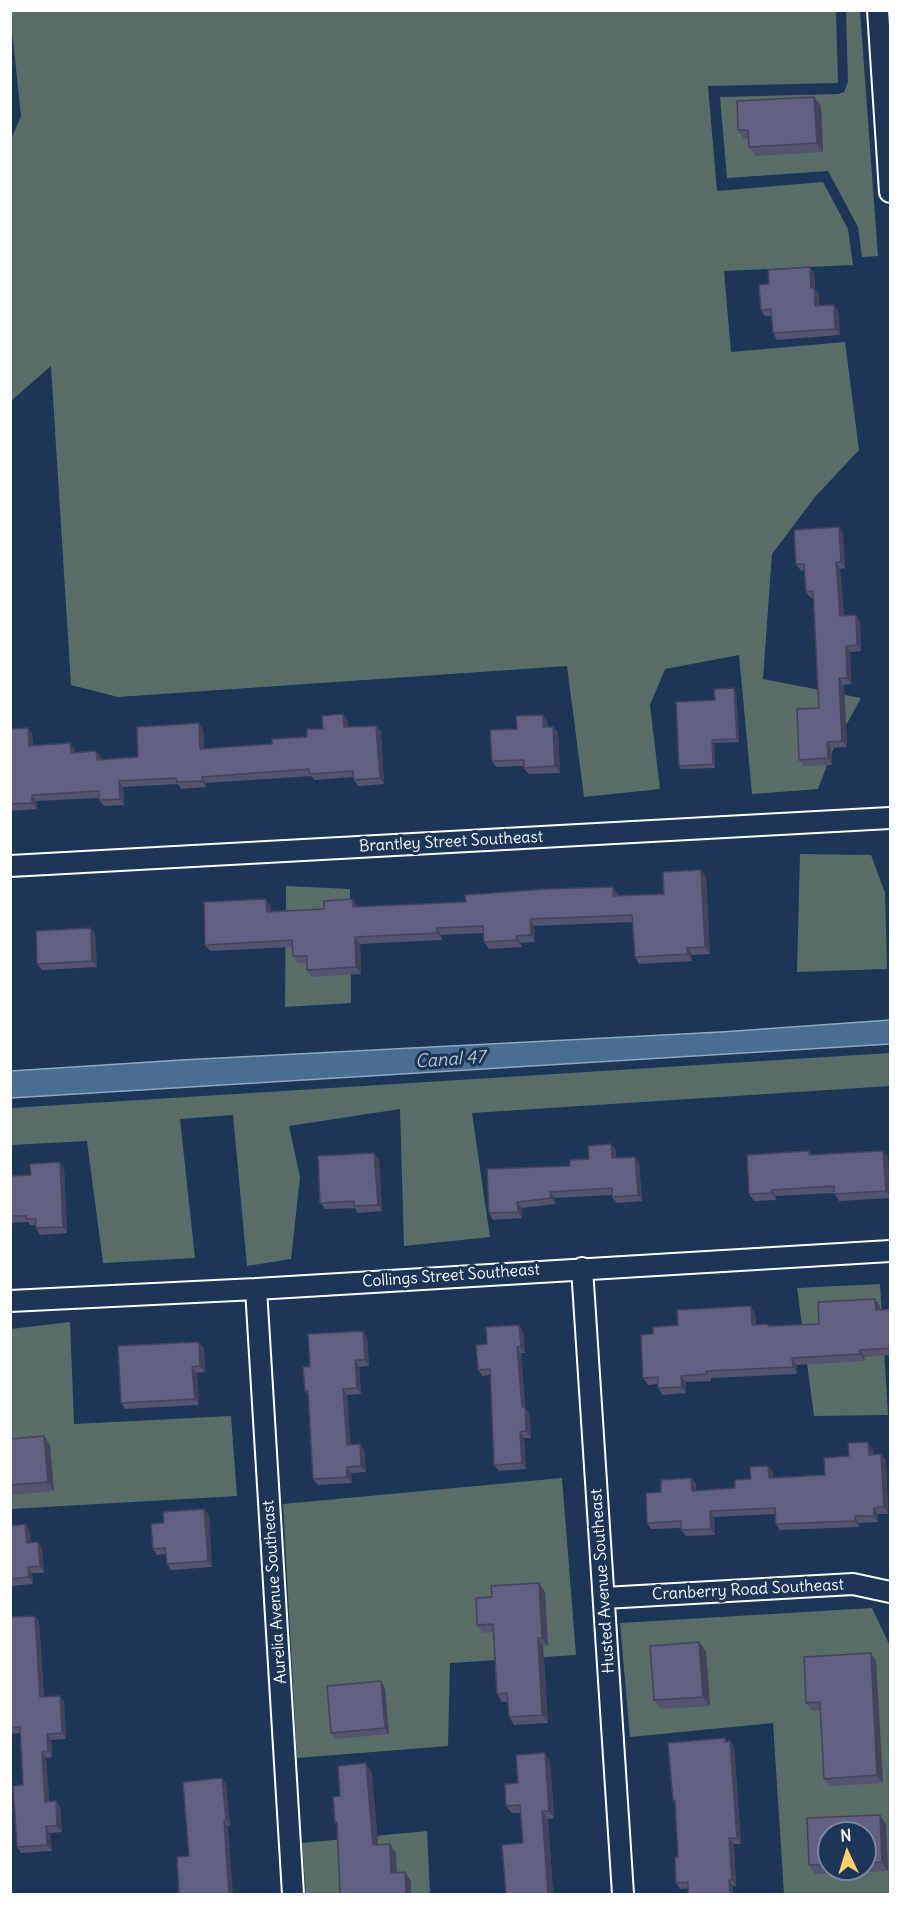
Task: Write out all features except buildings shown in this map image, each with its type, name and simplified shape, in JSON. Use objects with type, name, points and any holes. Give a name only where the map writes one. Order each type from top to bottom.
[{"type":"street","points":[[878,10],[891,192]]},
{"type":"street","name":"Brantley Street Southeast","points":[[10,866],[891,818]]},
{"type":"street","name":"Collings Street Southeast","points":[[10,1301],[891,1251]]},
{"type":"street","name":"Husted Avenue Southeast","points":[[582,1268],[623,1894]]},
{"type":"street","name":"Aurelia Avenue Southeast","points":[[256,1288],[293,1894]]},
{"type":"street","name":"Cranberry Road Southeast","points":[[604,1598],[853,1584],[891,1592]]},
{"type":"green space","points":[[10,11],[836,11],[838,83],[708,86],[717,191],[823,182],[848,229],[853,265],[724,271],[731,352],[845,342],[859,450],[815,497],[772,554],[763,679],[861,698],[834,747],[818,789],[752,794],[739,655],[665,669],[650,705],[660,789],[584,797],[567,666],[118,697],[71,685],[51,366],[11,401],[10,142],[21,116]]},
{"type":"green space","points":[[846,11],[860,11],[878,256],[862,257],[858,227],[828,171],[727,178],[720,97],[844,92],[848,82]]},
{"type":"green space","points":[[800,854],[871,855],[885,893],[887,969],[797,972]]},
{"type":"green space","points":[[286,886],[350,889],[351,1003],[285,1007]]},
{"type":"green space","points":[[890,1053],[890,1086],[472,1113],[490,1237],[404,1246],[400,1109],[289,1126],[300,1177],[291,1259],[247,1266],[233,1115],[180,1119],[195,1258],[103,1263],[87,1141],[11,1145],[11,1108]]},
{"type":"green space","points":[[880,1284],[888,1415],[814,1416],[797,1288]]},
{"type":"green space","points":[[70,1322],[74,1424],[231,1416],[237,1496],[11,1509],[11,1329]]},
{"type":"green space","points":[[562,1478],[576,1655],[450,1663],[448,1746],[297,1758],[283,1504]]},
{"type":"green space","points":[[872,1608],[890,1646],[890,1894],[784,1894],[773,1723],[630,1737],[620,1623]]},
{"type":"green space","points":[[427,1831],[430,1894],[306,1894],[302,1843]]},
{"type":"water","name":"Canal 47","points":[[890,1020],[890,1044],[11,1098],[11,1071],[721,1032]]}]
